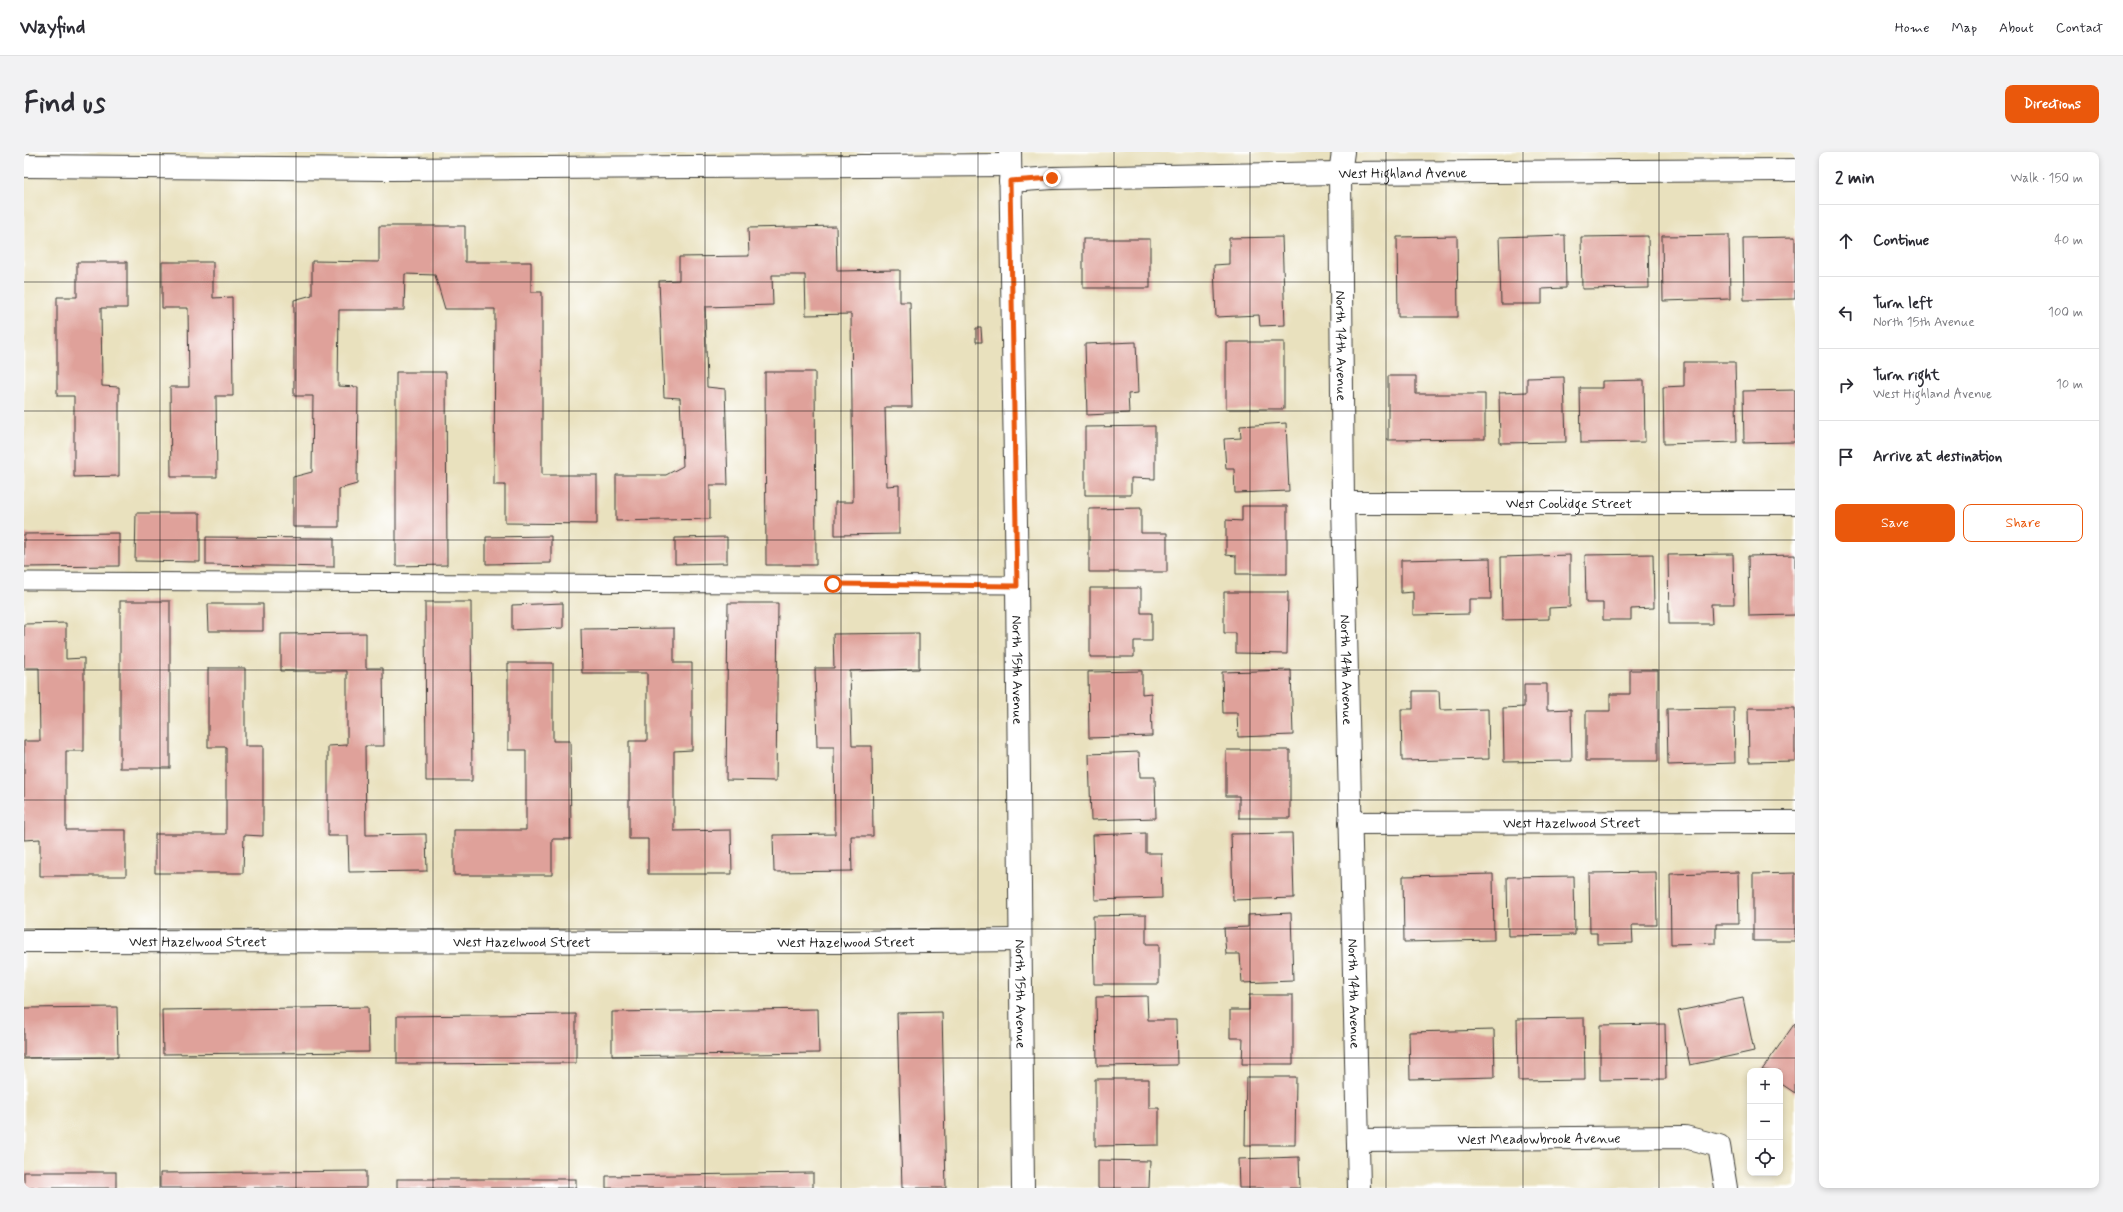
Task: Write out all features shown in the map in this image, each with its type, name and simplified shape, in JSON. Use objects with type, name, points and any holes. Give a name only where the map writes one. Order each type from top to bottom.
[{"type":"street","name":"North 14th Avenue","points":[[1343,152],[1340,173],[1342,503],[1359,1188]]},
{"type":"street","name":"West Highland Avenue","points":[[24,166],[389,160],[1010,166],[1052,178],[1340,173],[1795,170]]},
{"type":"street","name":"North 15th Avenue","points":[[1010,166],[1017,586],[1023,1188]]},
{"type":"street","name":"West Coolidge Street","points":[[1342,503],[1795,503]]},
{"type":"street","name":"West Hazelwood Street","points":[[1350,823],[1795,822]]},
{"type":"street","name":"West Hazelwood Street","points":[[24,941],[847,942],[1020,940]]},
{"type":"street","name":"West Meadowbrook Avenue","points":[[1359,1140],[1685,1137],[1719,1146],[1726,1188]]},
{"type":"lane","points":[[24,581],[1017,586]]},
{"type":"building","points":[[379,226],[465,226],[465,262],[531,262],[531,292],[542,292],[542,475],[597,475],[597,524],[505,523],[505,485],[494,485],[495,309],[445,309],[435,275],[405,274],[404,310],[339,310],[338,386],[358,387],[357,484],[339,489],[339,527],[293,527],[293,477],[312,472],[313,396],[294,396],[294,300],[312,295],[312,261],[379,262]]},
{"type":"building","points":[[836,226],[837,271],[900,270],[900,302],[910,302],[912,407],[885,407],[887,486],[899,485],[899,534],[835,535],[835,502],[853,502],[851,314],[806,315],[805,275],[772,275],[773,305],[705,307],[707,387],[725,389],[728,485],[710,485],[710,519],[616,521],[616,475],[666,475],[683,466],[680,398],[664,397],[659,281],[679,280],[679,257],[749,256],[748,228]]},
{"type":"building","points":[[1565,235],[1566,288],[1542,289],[1542,304],[1501,304],[1499,237]]},
{"type":"building","points":[[1729,235],[1730,299],[1663,301],[1662,236]]},
{"type":"building","points":[[1457,236],[1458,317],[1398,317],[1397,237]]},
{"type":"building","points":[[1648,236],[1649,288],[1582,289],[1581,237]]},
{"type":"building","points":[[1282,237],[1285,325],[1260,326],[1259,315],[1216,317],[1214,265],[1229,264],[1229,238]]},
{"type":"building","points":[[1795,237],[1795,299],[1744,300],[1743,238]]},
{"type":"building","points":[[1083,239],[1150,239],[1150,288],[1083,288]]},
{"type":"building","points":[[77,262],[127,262],[127,308],[101,308],[102,386],[119,387],[119,476],[74,477],[74,396],[57,396],[57,297],[77,297]]},
{"type":"building","points":[[162,262],[213,262],[213,298],[232,297],[233,396],[216,396],[217,477],[171,477],[170,387],[189,387],[188,308],[162,308]]},
{"type":"building","points":[[976,328],[981,328],[982,342],[976,342]]},
{"type":"building","points":[[1136,342],[1138,393],[1128,394],[1129,413],[1087,415],[1085,344]]},
{"type":"building","points":[[1226,342],[1284,342],[1284,409],[1226,409]]},
{"type":"building","points":[[1684,362],[1735,362],[1737,442],[1664,444],[1663,387],[1684,386]]},
{"type":"building","points":[[396,372],[446,372],[447,565],[396,566]]},
{"type":"building","points":[[765,372],[815,372],[816,565],[766,565]]},
{"type":"building","points":[[1388,376],[1416,376],[1416,394],[1485,394],[1485,439],[1388,440]]},
{"type":"building","points":[[1564,377],[1566,442],[1500,443],[1499,393],[1527,392],[1527,378]]},
{"type":"building","points":[[1644,380],[1645,442],[1581,443],[1580,388],[1602,388],[1602,381]]},
{"type":"building","points":[[1795,390],[1795,442],[1744,443],[1743,391]]},
{"type":"building","points":[[1286,423],[1289,491],[1235,493],[1234,469],[1226,469],[1224,439],[1241,438],[1240,426]]},
{"type":"building","points":[[1155,426],[1155,479],[1131,478],[1131,495],[1085,495],[1085,427]]},
{"type":"building","points":[[1242,506],[1287,506],[1287,574],[1236,574],[1236,556],[1226,555],[1226,520],[1242,521]]},
{"type":"building","points":[[1141,508],[1141,533],[1167,533],[1167,572],[1089,572],[1089,509]]},
{"type":"building","points":[[136,513],[200,513],[200,562],[135,561]]},
{"type":"building","points":[[119,533],[119,566],[24,567],[24,534]]},
{"type":"building","points":[[551,536],[551,563],[486,564],[486,537]]},
{"type":"building","points":[[206,537],[334,538],[334,567],[206,565]]},
{"type":"building","points":[[727,537],[727,563],[675,564],[675,538]]},
{"type":"building","points":[[1653,554],[1654,608],[1631,609],[1631,620],[1603,620],[1603,603],[1586,603],[1585,555]]},
{"type":"building","points":[[1733,554],[1734,604],[1711,604],[1712,624],[1669,624],[1668,555]]},
{"type":"building","points":[[1570,555],[1570,607],[1549,608],[1549,619],[1502,620],[1501,557]]},
{"type":"building","points":[[1795,555],[1795,615],[1749,616],[1748,556]]},
{"type":"building","points":[[1490,558],[1491,599],[1469,599],[1469,614],[1413,615],[1413,592],[1401,593],[1401,560]]},
{"type":"building","points":[[1090,588],[1141,588],[1141,613],[1152,613],[1152,641],[1134,641],[1134,657],[1090,657]]},
{"type":"building","points":[[1224,592],[1288,592],[1287,654],[1236,653],[1236,633],[1224,633]]},
{"type":"building","points":[[120,601],[170,601],[170,768],[120,768]]},
{"type":"building","points":[[425,602],[471,602],[472,781],[426,781]]},
{"type":"building","points":[[563,603],[563,628],[512,630],[512,605]]},
{"type":"building","points":[[728,603],[778,603],[776,781],[726,780]]},
{"type":"building","points":[[208,604],[263,604],[263,631],[209,631]]},
{"type":"building","points":[[66,623],[66,659],[84,658],[84,751],[66,751],[66,830],[126,830],[126,876],[40,876],[40,839],[24,840],[24,741],[40,741],[39,668],[24,668],[24,624]]},
{"type":"building","points":[[674,628],[674,663],[692,663],[692,750],[674,751],[674,831],[731,830],[732,874],[648,874],[648,839],[629,839],[629,741],[647,741],[647,673],[582,673],[581,629]]},
{"type":"building","points":[[366,633],[366,668],[383,668],[384,746],[365,746],[366,835],[426,834],[427,871],[349,872],[348,836],[328,836],[328,746],[347,745],[347,671],[281,671],[281,634]]},
{"type":"building","points":[[919,633],[919,669],[850,671],[852,746],[872,746],[873,836],[851,836],[852,871],[774,872],[773,835],[835,834],[834,747],[817,747],[815,668],[834,668],[833,634]]},
{"type":"building","points":[[508,663],[553,663],[553,741],[570,741],[571,839],[552,839],[552,875],[454,875],[454,830],[526,830],[526,750],[508,750]]},
{"type":"building","points":[[208,668],[245,668],[245,746],[263,746],[263,836],[244,835],[243,873],[155,873],[155,834],[226,834],[226,747],[208,747]]},
{"type":"building","points":[[1291,670],[1293,735],[1238,737],[1237,713],[1223,713],[1222,672]]},
{"type":"building","points":[[1630,670],[1658,670],[1658,761],[1586,761],[1586,711],[1610,711],[1610,694],[1630,694]]},
{"type":"building","points":[[1142,671],[1142,694],[1151,693],[1152,736],[1089,738],[1088,672]]},
{"type":"building","points":[[1524,684],[1547,684],[1547,710],[1571,709],[1572,761],[1504,762],[1503,708],[1524,707]]},
{"type":"building","points":[[1413,691],[1439,691],[1440,710],[1488,709],[1489,759],[1402,761],[1401,709],[1413,709]]},
{"type":"building","points":[[1734,708],[1735,763],[1668,765],[1667,709]]},
{"type":"building","points":[[1748,708],[1795,708],[1795,761],[1749,762]]},
{"type":"building","points":[[1226,750],[1290,750],[1290,818],[1239,818],[1239,796],[1226,796]]},
{"type":"building","points":[[1139,752],[1140,777],[1155,777],[1156,818],[1091,820],[1089,754]]},
{"type":"building","points":[[1146,833],[1146,853],[1161,853],[1162,898],[1095,900],[1093,835]]},
{"type":"building","points":[[1292,833],[1294,898],[1233,900],[1231,834]]},
{"type":"building","points":[[1656,872],[1657,925],[1632,925],[1633,943],[1597,944],[1597,933],[1590,933],[1589,873]]},
{"type":"building","points":[[1738,872],[1739,924],[1716,924],[1716,943],[1671,944],[1670,874]]},
{"type":"building","points":[[1795,873],[1795,941],[1753,941],[1753,874]]},
{"type":"building","points":[[1493,874],[1494,940],[1404,942],[1403,876]]},
{"type":"building","points":[[1574,876],[1575,935],[1508,936],[1507,877]]},
{"type":"building","points":[[1291,913],[1293,981],[1242,983],[1240,954],[1226,954],[1224,928],[1248,927],[1248,915]]},
{"type":"building","points":[[1146,915],[1146,944],[1159,944],[1159,984],[1094,984],[1093,916]]},
{"type":"building","points":[[1249,995],[1293,995],[1293,1064],[1242,1064],[1243,1038],[1230,1038],[1230,1010],[1249,1010]]},
{"type":"building","points":[[1147,996],[1148,1020],[1176,1020],[1177,1065],[1097,1066],[1096,997]]},
{"type":"building","points":[[1743,998],[1754,1051],[1690,1065],[1678,1011]]},
{"type":"building","points":[[117,1007],[118,1057],[24,1058],[24,1008]]},
{"type":"building","points":[[368,1007],[369,1052],[163,1054],[162,1010]]},
{"type":"building","points":[[818,1009],[819,1053],[612,1056],[612,1012]]},
{"type":"building","points":[[942,1012],[946,1188],[902,1188],[897,1013]]},
{"type":"building","points":[[576,1014],[576,1063],[397,1064],[397,1016]]},
{"type":"building","points":[[1584,1018],[1585,1080],[1518,1081],[1517,1019]]},
{"type":"building","points":[[1795,1023],[1795,1093],[1783,1085],[1783,1068],[1763,1068]]},
{"type":"building","points":[[1665,1024],[1666,1079],[1600,1080],[1600,1025]]},
{"type":"building","points":[[1494,1030],[1495,1077],[1410,1079],[1409,1032]]},
{"type":"building","points":[[1246,1077],[1296,1077],[1295,1145],[1245,1145]]},
{"type":"building","points":[[1095,1079],[1149,1079],[1149,1108],[1159,1108],[1159,1145],[1095,1146]]},
{"type":"building","points":[[1299,1157],[1300,1188],[1239,1188],[1238,1159]]},
{"type":"building","points":[[1098,1160],[1150,1161],[1149,1188],[1098,1188]]},
{"type":"building","points":[[366,1171],[366,1188],[160,1188],[160,1173]]},
{"type":"building","points":[[24,1172],[116,1172],[116,1188],[24,1188]]},
{"type":"building","points":[[813,1173],[813,1188],[606,1188],[606,1176]]},
{"type":"building","points":[[397,1179],[576,1179],[576,1188],[397,1188]]},
{"type":"route","points":[[833,584],[1017,586],[1010,181],[1052,178]]}]
